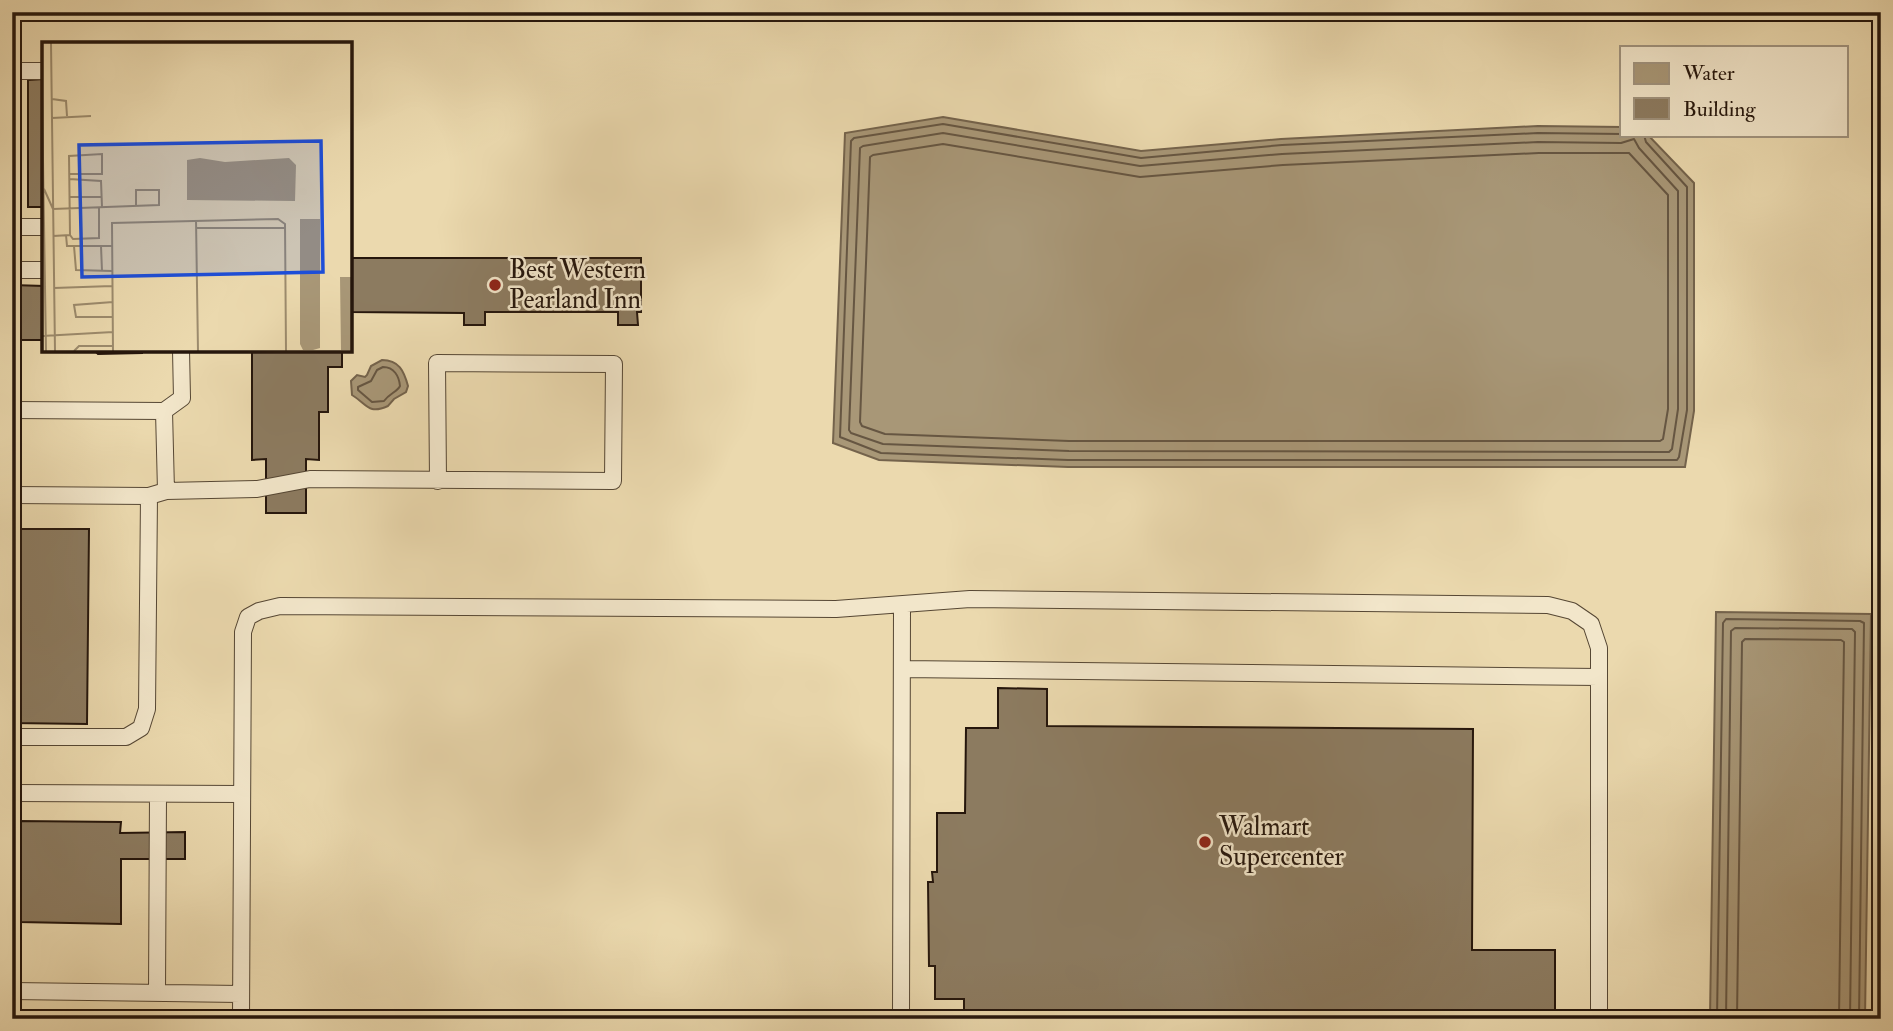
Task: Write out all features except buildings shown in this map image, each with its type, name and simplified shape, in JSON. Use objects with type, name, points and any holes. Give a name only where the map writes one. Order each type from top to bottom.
[{"type":"lane","points":[[12,71],[42,71]]},
{"type":"lane","points":[[12,226],[42,227]]},
{"type":"lane","points":[[12,270],[42,270]]},
{"type":"lane","points":[[12,411],[164,411],[182,398],[181,352]]},
{"type":"lane","points":[[12,495],[149,496],[166,491],[257,489],[310,479],[438,481],[613,481],[614,364],[437,363],[438,481]]},
{"type":"lane","points":[[164,411],[166,491]]},
{"type":"lane","points":[[12,737],[126,737],[142,728],[146,709],[149,496]]},
{"type":"lane","points":[[241,1019],[243,632],[248,617],[259,611],[281,606],[836,608],[970,598],[1548,605],[1572,611],[1591,624],[1599,648],[1599,1019]]},
{"type":"lane","points":[[901,1019],[902,605]]},
{"type":"lane","points":[[902,669],[1599,677]]},
{"type":"lane","points":[[12,793],[242,794]]},
{"type":"lane","points":[[157,993],[158,794]]},
{"type":"lane","points":[[12,991],[241,994]]},
{"type":"water","points":[[943,117],[1141,151],[1281,139],[1538,126],[1620,127],[1620,136],[1649,136],[1694,183],[1694,411],[1685,467],[1068,467],[879,460],[833,443],[845,133]]},
{"type":"water","points":[[382,360],[393,362],[400,367],[408,386],[406,392],[388,406],[372,409],[352,395],[351,381],[357,375],[365,377],[371,366]]},
{"type":"water","points":[[1716,612],[1871,614],[1865,1019],[1710,1019]]},
{"type":"place","name":"Best Western Pearland Inn","points":[[495,285]]},
{"type":"place","name":"Walmart Supercenter","points":[[1205,842]]}]
